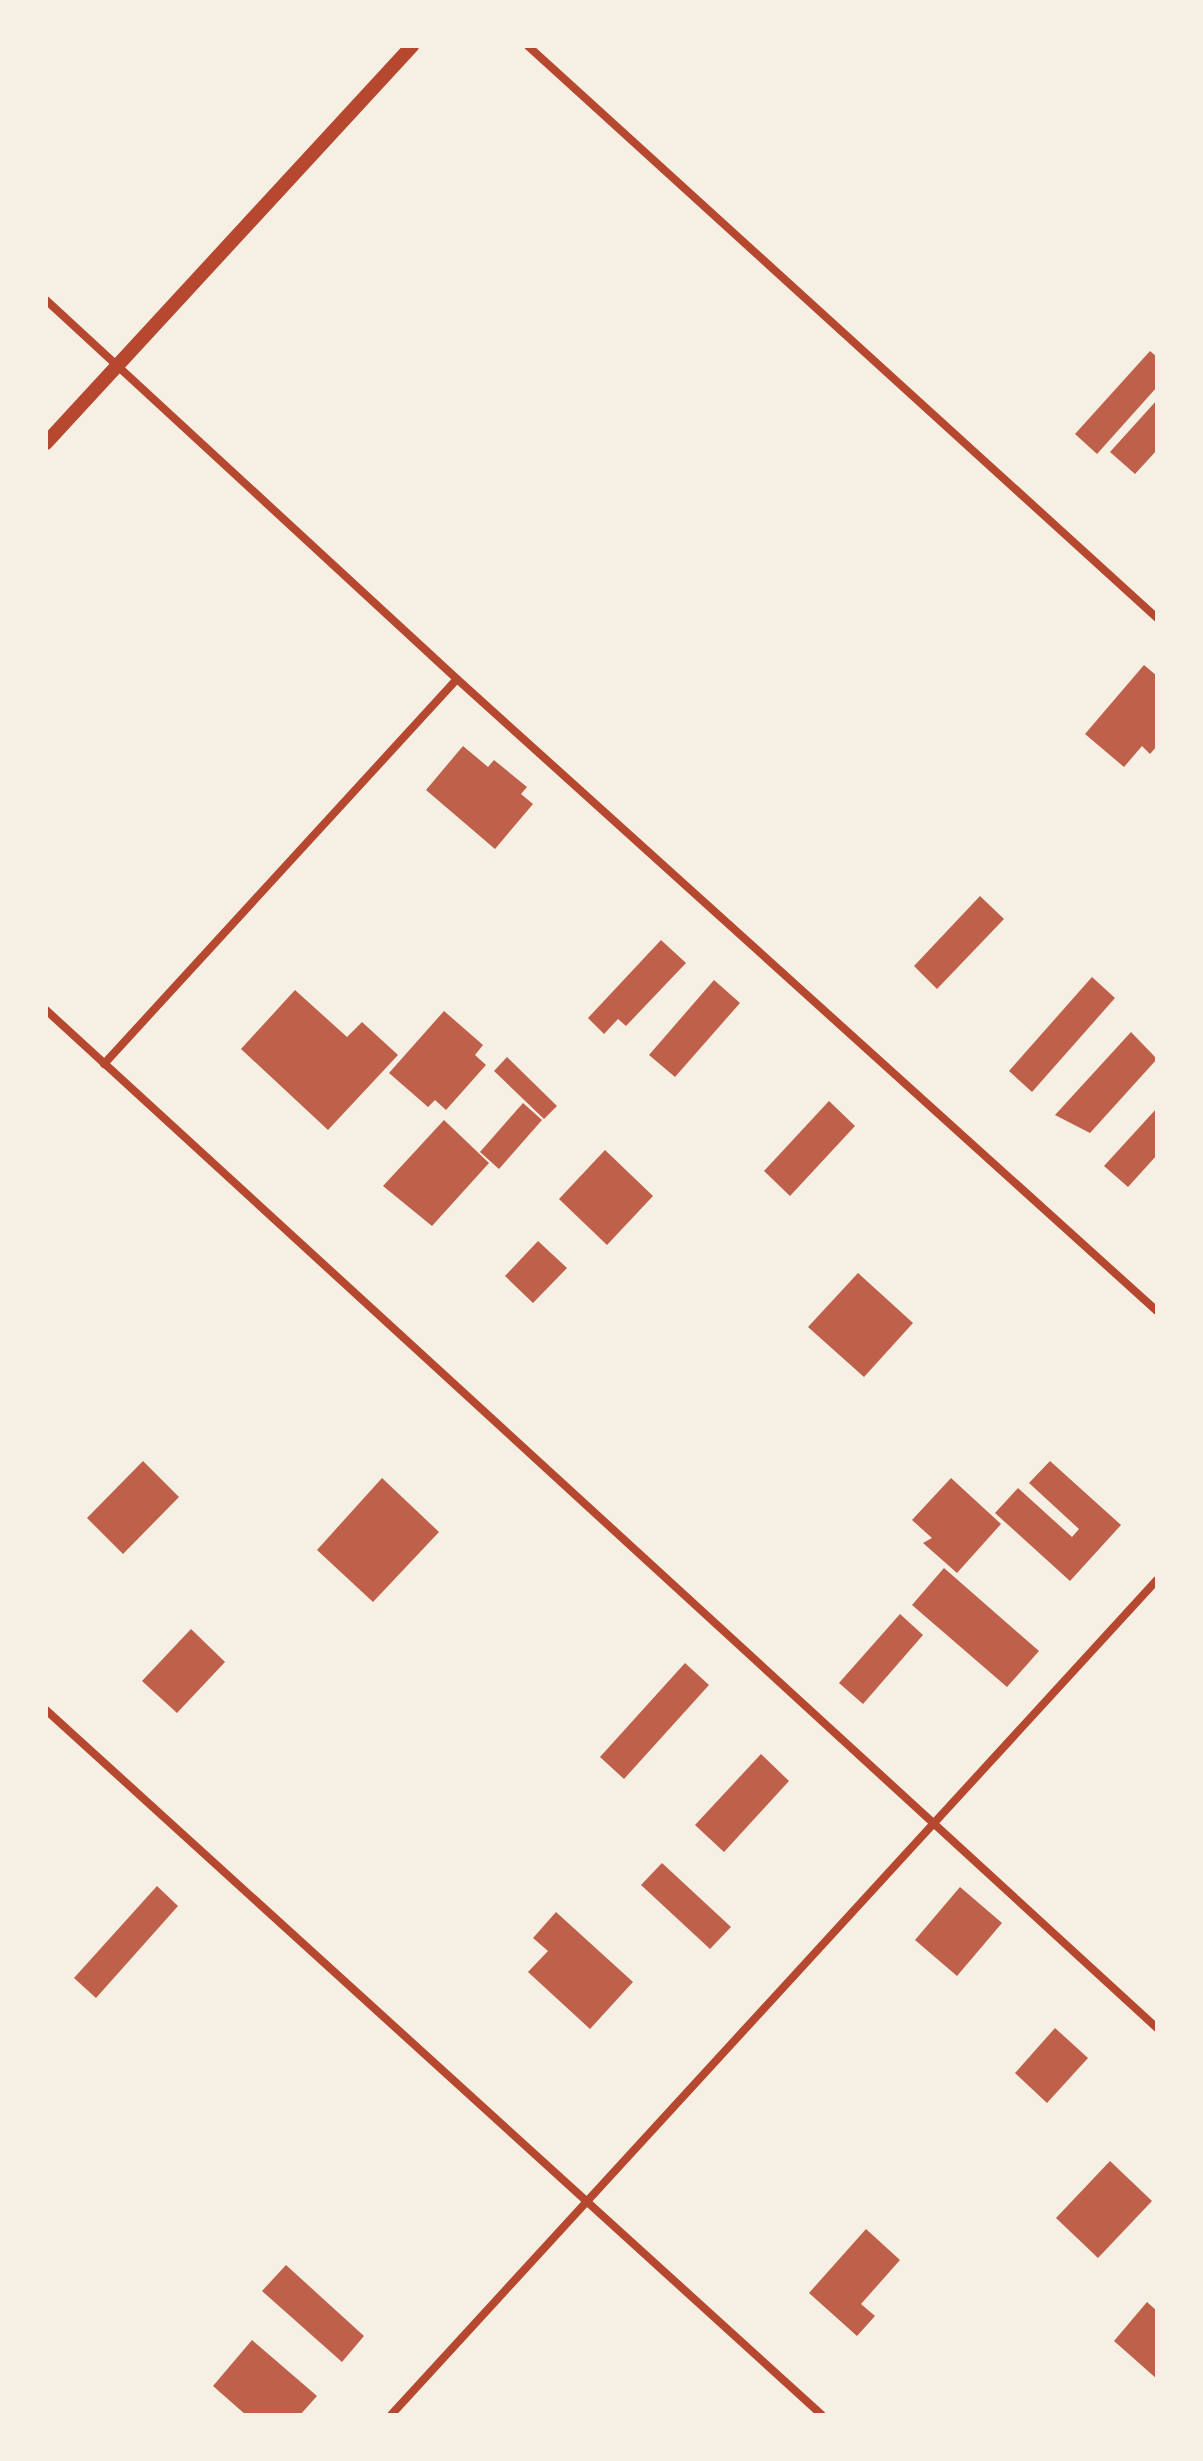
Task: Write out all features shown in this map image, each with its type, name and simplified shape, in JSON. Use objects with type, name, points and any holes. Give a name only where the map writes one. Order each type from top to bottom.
[{"type":"street","points":[[46,443],[412,46]]},
{"type":"street","points":[[528,46],[1157,618]]},
{"type":"street","points":[[46,300],[457,679],[1157,1311]]},
{"type":"street","points":[[104,1064],[457,679]]},
{"type":"street","points":[[46,1010],[1157,2028]]},
{"type":"street","points":[[391,2415],[1157,1580]]},
{"type":"street","points":[[46,1710],[822,2415]]},
{"type":"building","points":[[1150,351],[1157,357],[1157,387],[1097,454],[1075,434]]},
{"type":"building","points":[[1157,400],[1157,450],[1135,474],[1110,452]]},
{"type":"building","points":[[1144,665],[1157,676],[1157,746],[1150,754],[1142,746],[1124,767],[1085,734]]},
{"type":"building","points":[[463,746],[488,767],[494,760],[527,787],[521,794],[533,804],[495,849],[426,790]]},
{"type":"building","points":[[980,896],[1004,919],[937,989],[914,966]]},
{"type":"building","points":[[661,940],[686,963],[626,1026],[618,1019],[604,1034],[588,1018]]},
{"type":"building","points":[[1092,977],[1115,998],[1032,1092],[1009,1071]]},
{"type":"building","points":[[714,980],[740,1003],[675,1077],[649,1055]]},
{"type":"building","points":[[295,990],[347,1037],[362,1022],[398,1055],[328,1130],[241,1049]]},
{"type":"building","points":[[444,1011],[483,1045],[475,1055],[486,1065],[446,1110],[435,1100],[428,1107],[389,1073]]},
{"type":"building","points":[[1131,1032],[1157,1059],[1090,1133],[1055,1115]]},
{"type":"building","points":[[507,1057],[557,1106],[544,1119],[494,1071]]},
{"type":"building","points":[[829,1101],[855,1126],[790,1196],[764,1171]]},
{"type":"building","points":[[523,1103],[542,1120],[499,1169],[480,1152]]},
{"type":"building","points":[[1157,1108],[1157,1155],[1128,1187],[1104,1166]]},
{"type":"building","points":[[444,1120],[489,1163],[432,1226],[383,1186]]},
{"type":"building","points":[[605,1150],[653,1196],[607,1245],[559,1199]]},
{"type":"building","points":[[538,1241],[567,1268],[533,1303],[505,1276]]},
{"type":"building","points":[[858,1273],[913,1323],[864,1377],[808,1327]]},
{"type":"building","points":[[143,1461],[179,1497],[123,1554],[87,1518]]},
{"type":"building","points":[[1050,1461],[1121,1525],[1070,1581],[995,1513],[1018,1488],[1072,1537],[1079,1529],[1029,1483]]},
{"type":"building","points":[[382,1478],[439,1532],[373,1602],[317,1550]]},
{"type":"building","points":[[951,1478],[1001,1524],[957,1573],[923,1543],[932,1538],[912,1520]]},
{"type":"building","points":[[944,1568],[1039,1651],[1007,1687],[912,1605]]},
{"type":"building","points":[[900,1614],[923,1635],[863,1704],[839,1683]]},
{"type":"building","points":[[191,1629],[225,1662],[177,1713],[142,1681]]},
{"type":"building","points":[[685,1663],[709,1685],[624,1779],[600,1757]]},
{"type":"building","points":[[761,1754],[789,1781],[724,1852],[695,1825]]},
{"type":"building","points":[[662,1863],[731,1927],[710,1949],[641,1885]]},
{"type":"building","points":[[157,1886],[178,1906],[96,1998],[74,1978]]},
{"type":"building","points":[[960,1887],[1002,1923],[957,1976],[915,1940]]},
{"type":"building","points":[[556,1912],[633,1982],[590,2029],[528,1972],[548,1951],[533,1938]]},
{"type":"building","points":[[1055,2028],[1088,2058],[1047,2103],[1015,2073]]},
{"type":"building","points":[[1110,2161],[1152,2201],[1098,2258],[1056,2218]]},
{"type":"building","points":[[866,2229],[900,2260],[861,2304],[875,2316],[857,2336],[809,2293]]},
{"type":"building","points":[[286,2265],[364,2336],[342,2362],[262,2291]]},
{"type":"building","points":[[1147,2302],[1157,2311],[1157,2379],[1114,2341]]},
{"type":"building","points":[[252,2340],[317,2396],[300,2415],[246,2415],[213,2386]]}]
